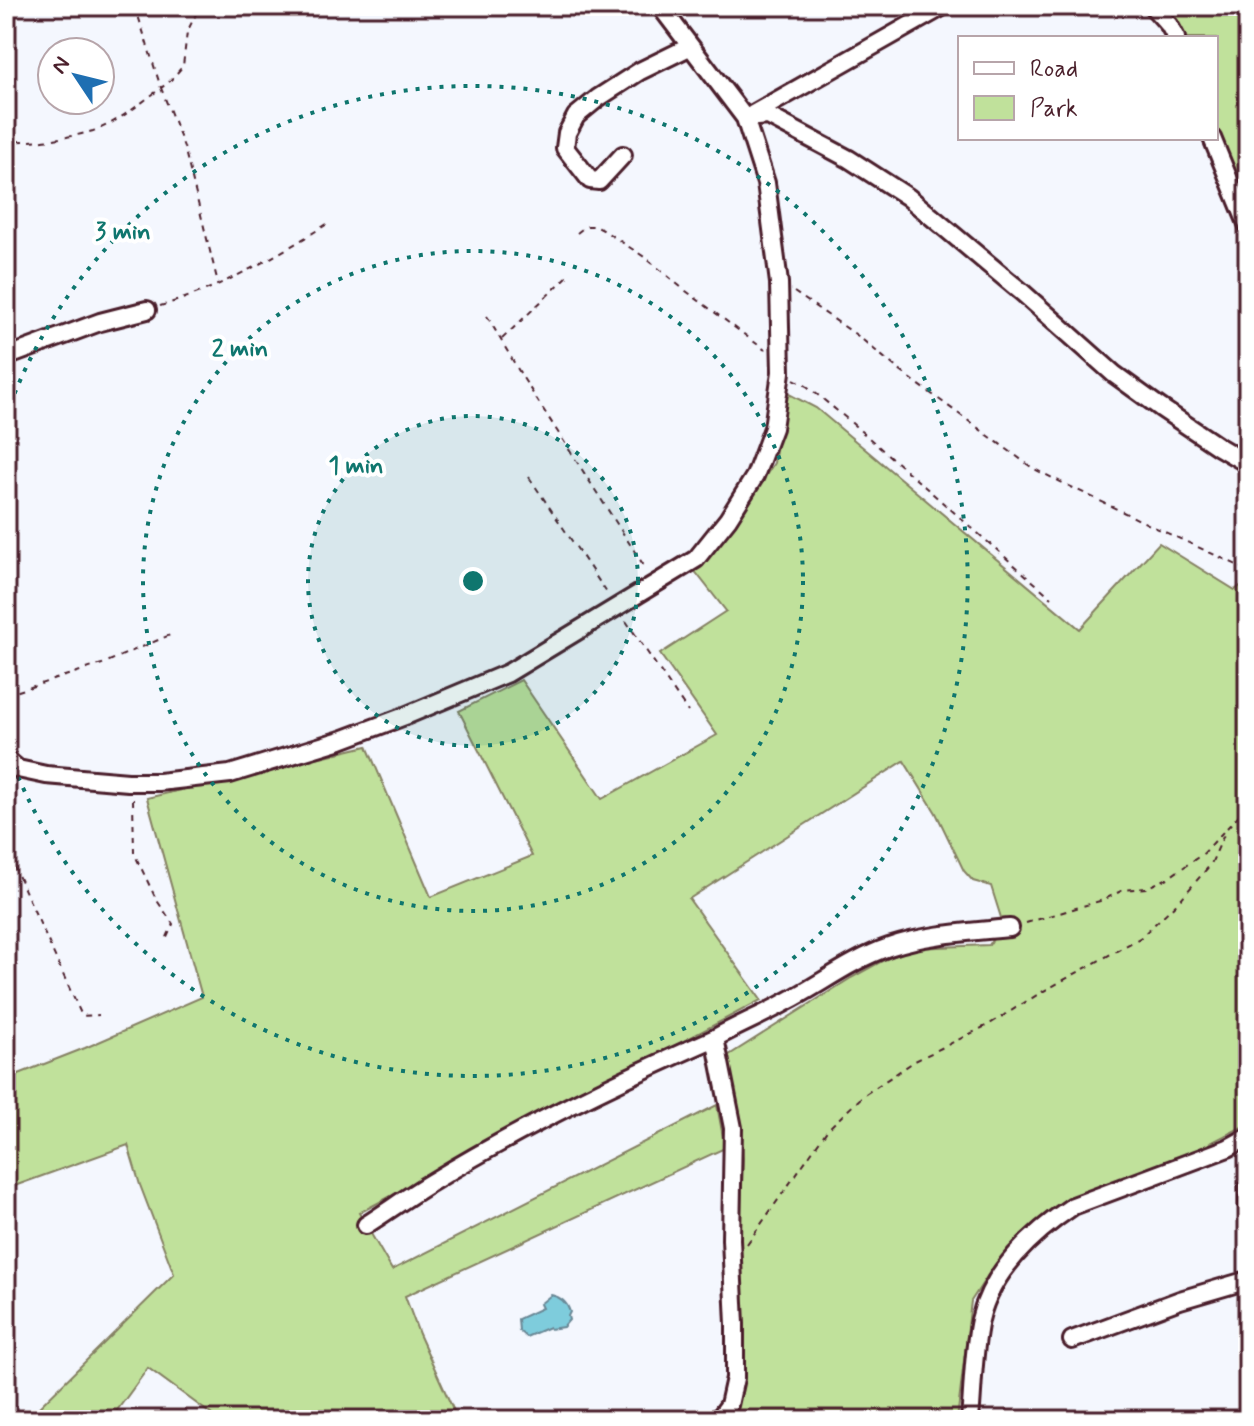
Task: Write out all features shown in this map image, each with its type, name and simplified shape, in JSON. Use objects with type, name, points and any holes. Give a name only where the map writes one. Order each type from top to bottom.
[{"type":"street","points":[[1152,6],[1175,36]]},
{"type":"street","points":[[6,759],[18,769],[46,775],[128,782],[159,782],[230,774],[341,740],[508,673],[696,559],[728,519],[755,476],[773,428],[781,367],[779,283],[766,183],[745,118],[689,47],[664,7]]},
{"type":"street","points":[[745,118],[942,7]]},
{"type":"street","points":[[623,155],[599,181],[590,180],[565,148],[567,133],[576,116],[640,71],[689,47]]},
{"type":"street","points":[[745,118],[768,116],[849,159],[908,197],[1114,374],[1184,424],[1248,464]]},
{"type":"street","points":[[1213,140],[1248,226]]},
{"type":"street","points":[[6,357],[100,322],[147,310]]},
{"type":"street","points":[[366,1225],[481,1154],[591,1095],[787,1002],[855,961],[891,946],[946,935],[1010,928]]},
{"type":"street","points":[[715,1038],[733,1128],[731,1239],[735,1324],[735,1378],[729,1405],[718,1420]]},
{"type":"street","points":[[970,1420],[980,1319],[994,1284],[1020,1251],[1055,1218],[1073,1206],[1228,1148],[1248,1137]]},
{"type":"street","points":[[1248,1187],[1248,1204]]},
{"type":"street","points":[[1072,1340],[1180,1300],[1248,1280]]},
{"type":"path","points":[[135,6],[184,147],[218,283]]},
{"type":"path","points":[[6,141],[37,142],[95,130],[132,110],[169,82],[183,66],[187,32],[200,6]]},
{"type":"path","points":[[147,310],[181,300],[218,283],[293,246],[327,224]]},
{"type":"path","points":[[577,233],[586,226],[595,226],[646,258],[837,411],[1052,598]]},
{"type":"path","points":[[501,340],[571,273]]},
{"type":"path","points":[[779,283],[858,336],[899,370],[1034,469],[1248,570]]},
{"type":"path","points":[[487,316],[523,378],[656,585]]},
{"type":"path","points":[[6,695],[102,664],[170,635]]},
{"type":"path","points":[[128,782],[133,800],[134,853],[156,899],[173,924],[165,942]]},
{"type":"path","points":[[1010,928],[1103,900],[1123,890],[1146,888],[1168,878],[1204,853],[1248,805]]},
{"type":"path","points":[[6,830],[11,860],[82,1016],[99,1015]]},
{"type":"path","points":[[732,1265],[828,1129],[864,1095],[915,1061],[988,1025],[1140,938],[1180,900],[1211,864],[1226,830]]},
{"type":"green space","points":[[1168,6],[1248,6],[1248,227],[1217,140],[1218,36],[1179,36]]},
{"type":"green space","points":[[785,392],[816,408],[1080,629],[1159,543],[1235,590],[1248,580],[1248,1124],[1191,1153],[1067,1201],[992,1269],[971,1301],[957,1420],[723,1420],[734,1401],[743,1159],[740,1117],[729,1090],[726,1057],[882,961],[913,948],[989,945],[1003,924],[991,886],[973,881],[964,871],[936,813],[904,761],[689,899],[761,1000],[359,1213],[392,1270],[717,1105],[725,1148],[405,1296],[458,1420],[219,1420],[148,1368],[110,1420],[26,1420],[174,1274],[128,1145],[6,1189],[6,1079],[202,997],[147,798],[367,746],[431,897],[532,856],[459,711],[521,680],[602,799],[717,735],[660,654],[726,611],[694,570],[740,516],[774,463]]},
{"type":"water","points":[[551,1295],[565,1303],[570,1312],[569,1320],[563,1327],[549,1327],[526,1337],[519,1331],[518,1319],[542,1308],[540,1304]]}]
